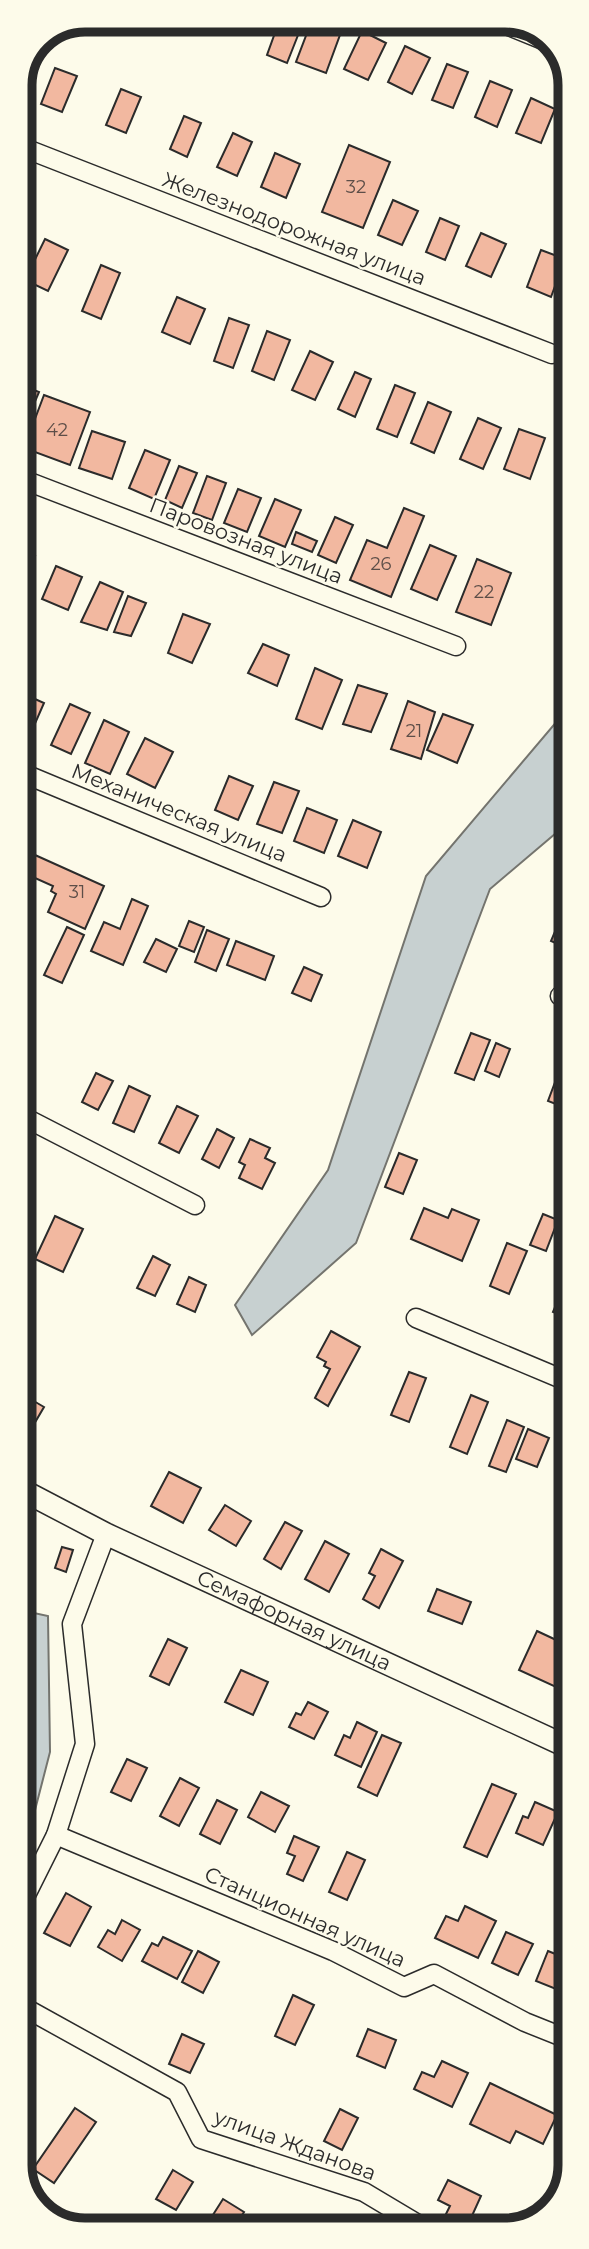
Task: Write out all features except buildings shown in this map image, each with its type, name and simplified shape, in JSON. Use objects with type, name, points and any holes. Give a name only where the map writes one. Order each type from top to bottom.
[{"type":"street","name":"Железнодорожная улица","points":[[32,151],[552,354]]},
{"type":"street","name":"Паровозная улица","points":[[32,483],[456,646]]},
{"type":"street","name":"Механическая улица","points":[[32,777],[321,897]]},
{"type":"street","points":[[32,1121],[195,1205]]},
{"type":"street","points":[[416,1318],[558,1377]]},
{"type":"street","name":"Семафорная улица","points":[[32,1495],[106,1534],[558,1743]]},
{"type":"street","points":[[32,1883],[56,1835],[85,1744],[72,1623],[106,1534]]},
{"type":"street","name":"Станционная улица","points":[[56,1835],[333,1951],[404,1987],[434,1974],[525,2022],[558,2035]]},
{"type":"street","name":"улица Жданова","points":[[32,2012],[177,2092],[201,2139],[364,2192],[407,2218]]},
{"type":"shaded area","points":[[558,720],[558,831],[490,889],[356,1243],[252,1335],[235,1305],[328,1170],[426,876]]},
{"type":"shaded area","points":[[32,1613],[48,1616],[50,1752],[32,1822]]}]
